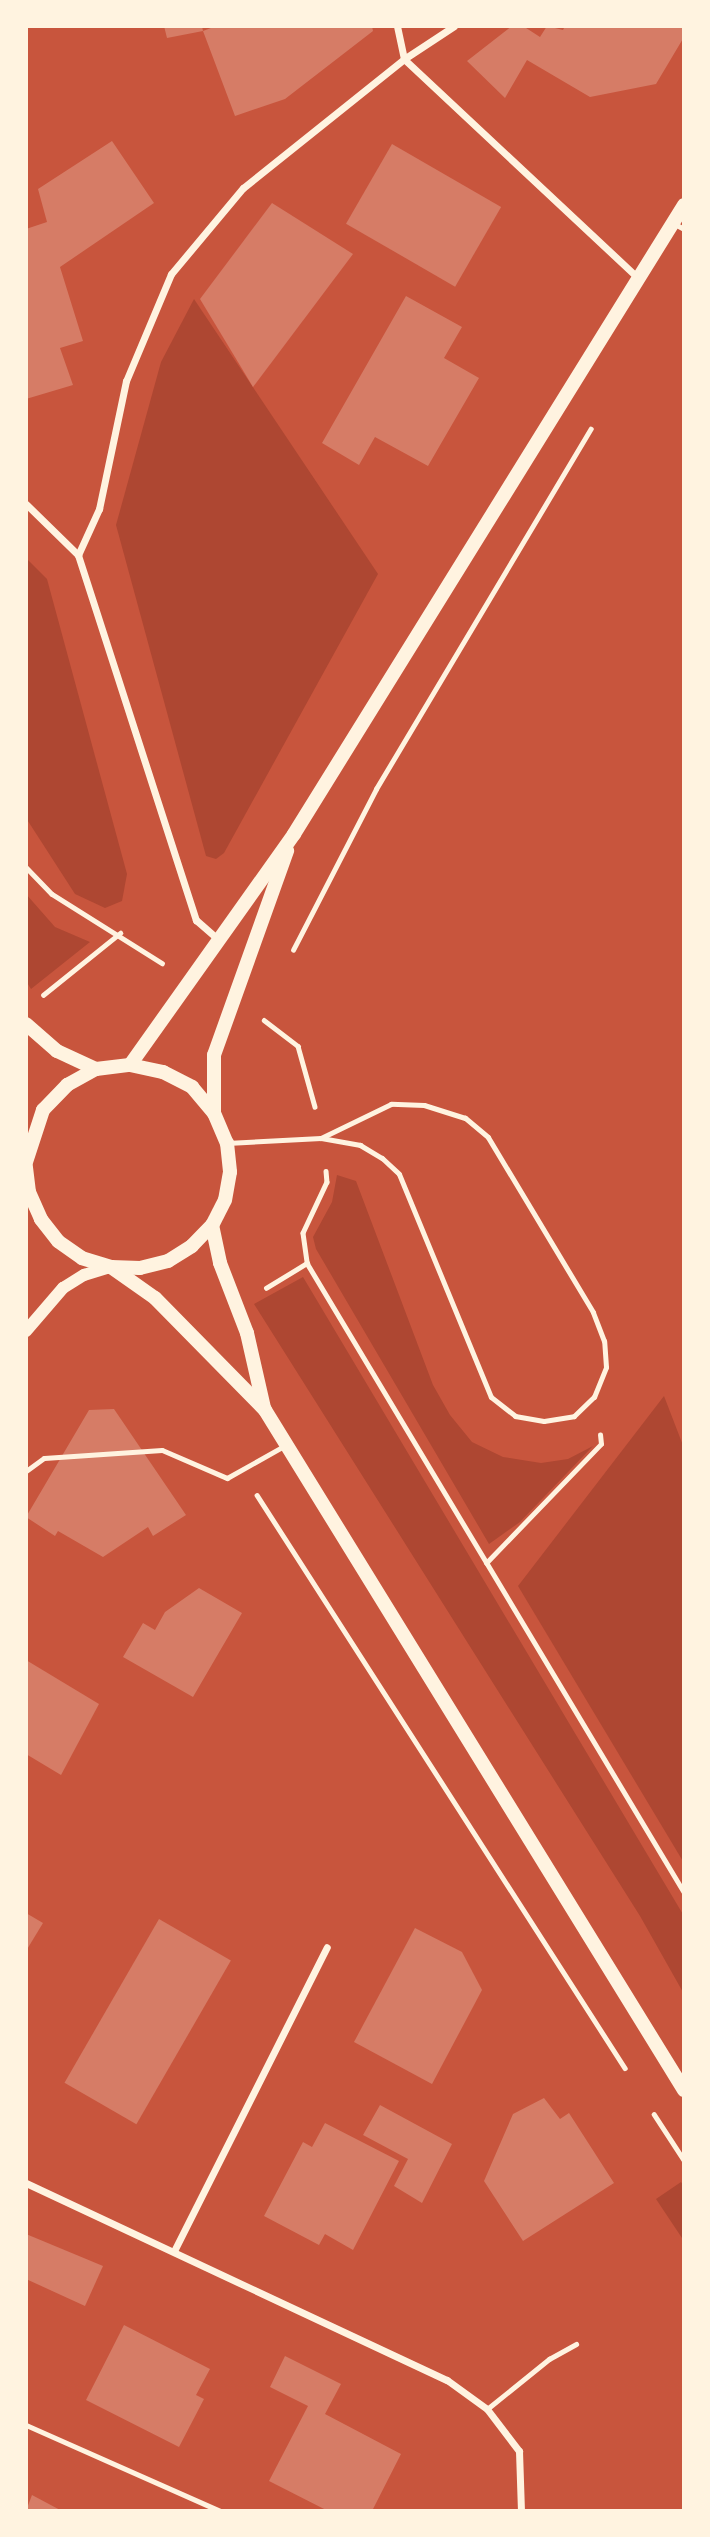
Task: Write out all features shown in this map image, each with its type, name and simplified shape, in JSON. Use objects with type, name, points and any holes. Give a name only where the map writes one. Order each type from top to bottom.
[{"type":"main road","points":[[130,1065],[188,979],[294,834],[638,278],[679,226],[684,205]]},
{"type":"main road","points":[[214,1113],[214,1055],[231,1001],[294,834]]},
{"type":"main road","points":[[26,1024],[57,1051],[96,1069]]},
{"type":"main road","points":[[130,1065],[163,1072],[192,1087],[214,1113],[228,1143],[230,1171],[225,1200],[212,1225],[192,1246],[168,1261],[140,1268],[111,1267],[82,1258],[58,1241],[28,1197],[26,1164],[43,1110],[67,1086],[96,1069],[130,1065]]},
{"type":"main road","points":[[212,1225],[220,1263],[247,1333],[265,1410]]},
{"type":"main road","points":[[111,1267],[155,1298],[265,1410],[684,2090]]},
{"type":"street","points":[[397,26],[404,59],[638,278]]},
{"type":"street","points":[[78,555],[99,509],[126,381],[171,274],[243,188],[404,59],[454,26]]},
{"type":"street","points":[[26,505],[78,555],[196,920],[218,939]]},
{"type":"street","points":[[26,1331],[63,1289],[84,1275],[111,1267]]},
{"type":"street","points":[[174,2251],[327,1947]]},
{"type":"street","points":[[26,2183],[447,2380],[487,2409],[519,2451],[521,2511]]},
{"type":"lane","points":[[228,1143],[321,1138],[360,1145],[399,1174],[491,1397],[515,1416],[544,1421],[574,1416],[594,1397],[606,1367],[604,1341],[593,1312],[488,1138],[465,1118],[424,1105],[391,1104],[321,1138]]},
{"type":"lane","points":[[26,1471],[44,1458],[162,1450],[227,1478],[287,1444]]},
{"type":"lane","points":[[487,2409],[549,2359],[576,2344]]},
{"type":"lane","points":[[26,2425],[220,2511]]},
{"type":"path","points":[[289,956],[376,789],[598,418]]},
{"type":"path","points":[[26,867],[52,894],[87,918],[120,933],[188,979]]},
{"type":"path","points":[[37,1001],[120,933]]},
{"type":"path","points":[[231,1001],[298,1046],[309,1072],[327,1182],[303,1233],[307,1264],[684,1892]]},
{"type":"path","points":[[486,1563],[601,1444],[594,1397]]},
{"type":"path","points":[[241,1471],[631,2079]]},
{"type":"path","points":[[646,2102],[684,2160]]},
{"type":"shaded area","points":[[194,299],[378,574],[224,853],[216,859],[206,856],[116,525],[161,362]]},
{"type":"shaded area","points":[[26,558],[47,579],[127,874],[122,901],[105,908],[75,894],[26,818]]},
{"type":"shaded area","points":[[26,894],[55,927],[90,942],[31,989],[26,981]]},
{"type":"shaded area","points":[[337,1175],[356,1181],[433,1385],[450,1415],[472,1442],[503,1457],[541,1463],[568,1459],[593,1446],[520,1522],[489,1544],[316,1249],[313,1237],[332,1202]]},
{"type":"shaded area","points":[[303,1277],[684,1916],[684,1994],[640,1916],[254,1304]]},
{"type":"shaded area","points":[[664,1396],[684,1448],[684,1863],[518,1586]]},
{"type":"shaded area","points":[[681,2182],[684,2187],[684,2241],[656,2199]]},
{"type":"building","points":[[164,26],[202,26],[203,31],[167,38]]},
{"type":"building","points":[[216,26],[372,26],[373,31],[285,99],[235,116],[203,31]]},
{"type":"building","points":[[512,26],[523,26],[540,37],[547,26],[563,30],[565,26],[684,26],[684,37],[656,84],[590,97],[527,60],[505,98],[467,61]]},
{"type":"building","points":[[112,141],[154,203],[60,267],[83,341],[60,348],[73,385],[26,399],[26,229],[47,222],[38,189]]},
{"type":"building","points":[[392,144],[501,207],[455,287],[346,224]]},
{"type":"building","points":[[272,203],[353,254],[253,387],[200,299]]},
{"type":"building","points":[[406,296],[462,327],[444,358],[479,378],[428,466],[375,437],[359,465],[322,443]]},
{"type":"building","points":[[114,1409],[186,1515],[153,1536],[148,1527],[103,1557],[58,1531],[55,1536],[26,1517],[89,1410]]},
{"type":"building","points":[[199,1588],[242,1613],[193,1697],[123,1657],[143,1623],[155,1630],[165,1612]]},
{"type":"building","points":[[26,1660],[99,1704],[61,1775],[26,1754]]},
{"type":"building","points":[[26,1913],[43,1923],[26,1951]]},
{"type":"building","points":[[159,1919],[231,1960],[136,2124],[65,2083]]},
{"type":"building","points":[[415,1928],[462,1952],[482,1990],[432,2084],[354,2042]]},
{"type":"building","points":[[544,2098],[560,2119],[569,2113],[614,2183],[523,2241],[484,2181],[513,2114]]},
{"type":"building","points":[[380,2105],[452,2144],[422,2203],[394,2186],[408,2159],[363,2135]]},
{"type":"building","points":[[325,2123],[399,2161],[353,2250],[325,2234],[319,2245],[264,2216],[303,2142],[312,2147]]},
{"type":"building","points":[[26,2234],[103,2266],[85,2306],[26,2279]]},
{"type":"building","points":[[124,2325],[210,2369],[196,2395],[204,2399],[179,2447],[86,2400]]},
{"type":"building","points":[[285,2356],[341,2384],[325,2414],[401,2454],[372,2511],[328,2511],[269,2481],[308,2406],[270,2387]]},
{"type":"building","points":[[32,2495],[62,2511],[26,2511]]}]
